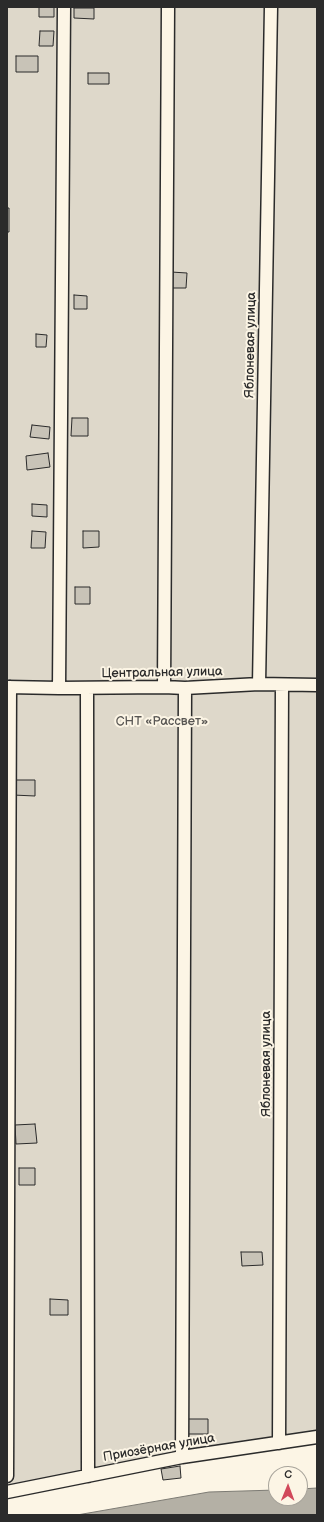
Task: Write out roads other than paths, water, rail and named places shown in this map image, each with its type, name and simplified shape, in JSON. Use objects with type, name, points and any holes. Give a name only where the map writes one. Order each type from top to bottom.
[{"type":"street","points":[[59,688],[64,7]]},
{"type":"street","points":[[164,687],[168,7]]},
{"type":"street","name":"Яблоневая улица","points":[[259,684],[271,7]]},
{"type":"street","name":"Центральная улица","points":[[9,687],[185,688],[259,684],[317,685]]},
{"type":"street","name":"Яблоневая улица","points":[[279,1442],[282,685]]},
{"type":"street","points":[[7,1476],[9,687]]},
{"type":"street","points":[[87,688],[88,1476]]},
{"type":"street","points":[[182,1458],[185,688]]},
{"type":"street","name":"Приозёрная улица","points":[[7,1492],[182,1458],[317,1437]]},
{"type":"park label","name":"СНТ «Рассвет»","points":[[162,722]]}]
